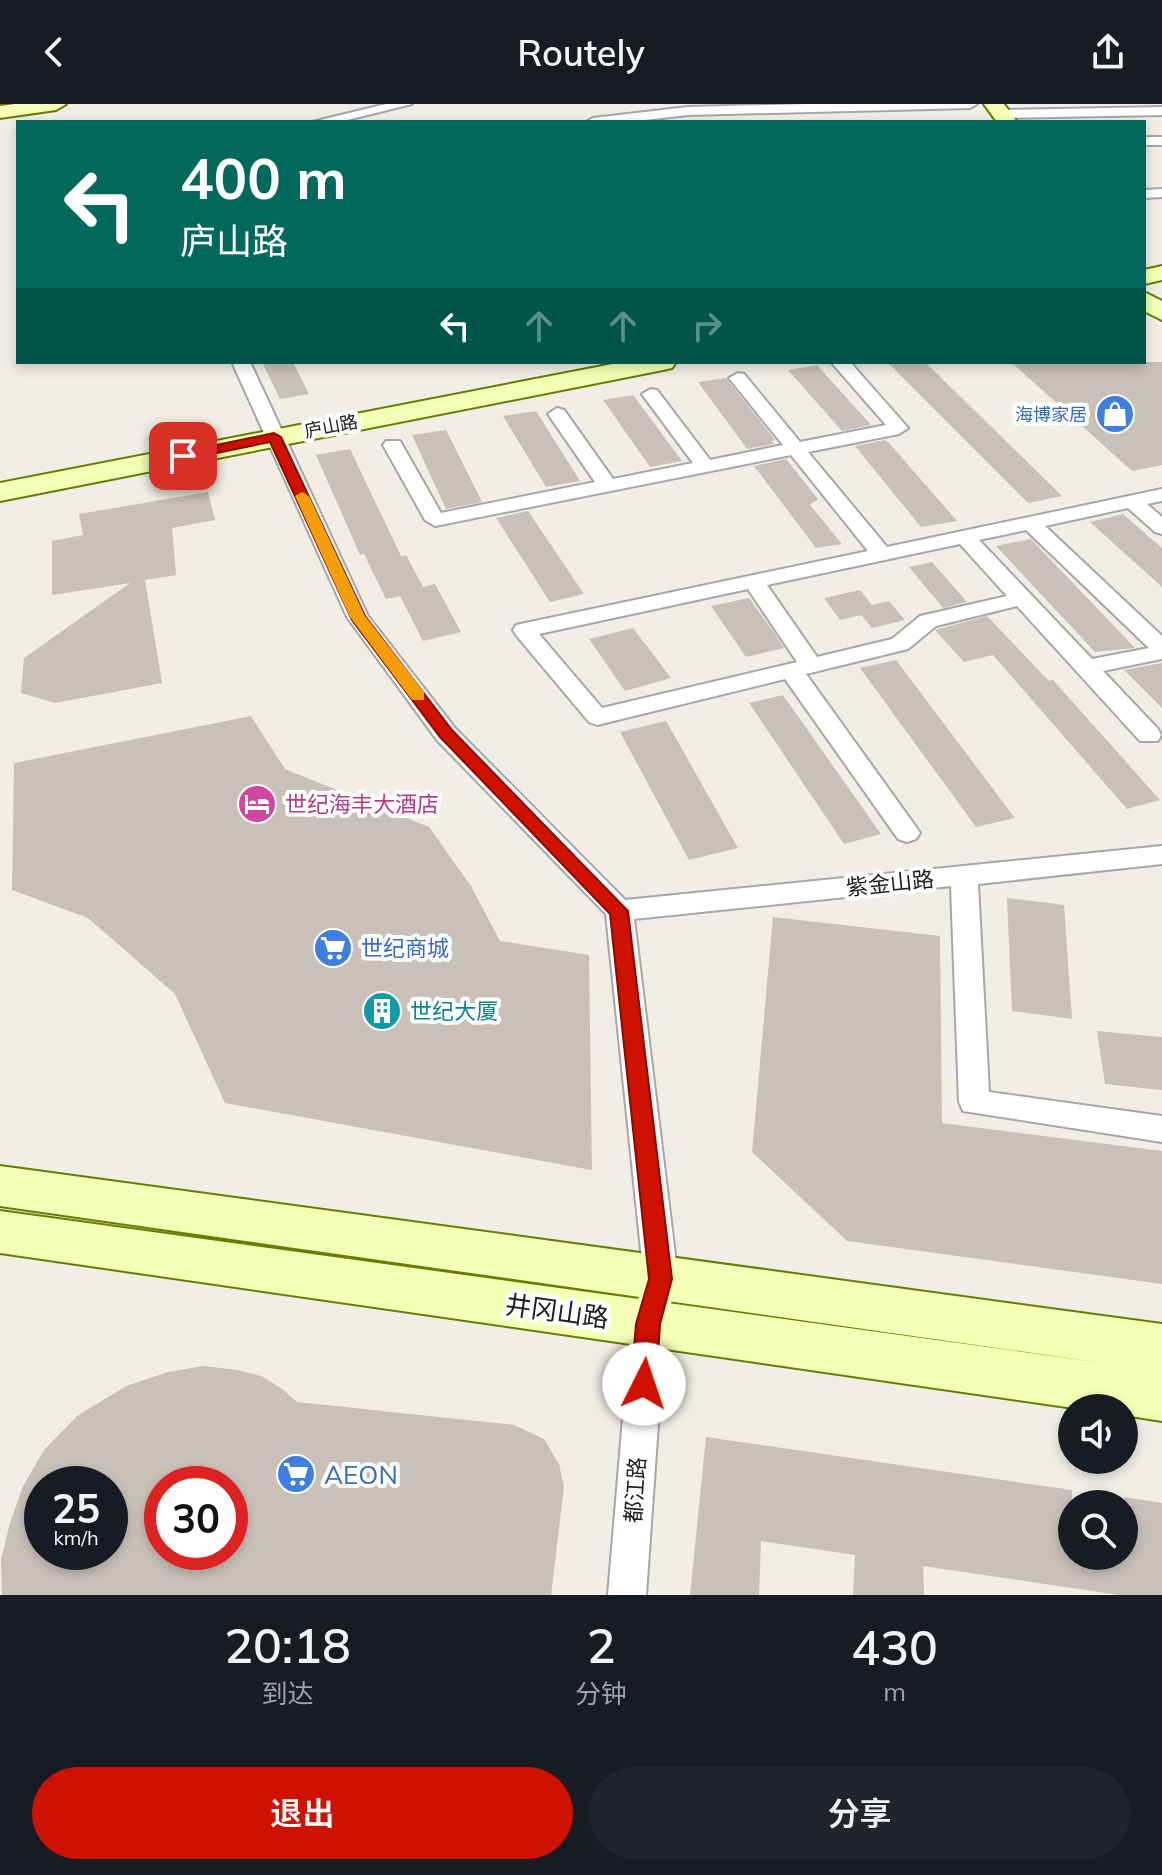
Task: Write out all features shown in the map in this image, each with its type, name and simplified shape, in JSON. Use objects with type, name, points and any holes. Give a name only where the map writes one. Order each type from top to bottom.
[{"type":"main road","points":[[0,112],[56,104]]},
{"type":"main road","points":[[1146,301],[1162,313]]},
{"type":"main road","name":"庐山路","points":[[0,492],[653,364]]},
{"type":"main road","name":"井冈山路","points":[[0,1186],[1162,1396]]},
{"type":"main road","name":"井冈山路","points":[[0,1232],[654,1302],[1162,1348]]},
{"type":"street","points":[[329,120],[405,104]]},
{"type":"street","points":[[625,120],[686,108],[970,104]]},
{"type":"street","points":[[891,107],[899,120]]},
{"type":"street","points":[[1001,113],[1162,111]]},
{"type":"street","points":[[242,364],[358,617],[446,734],[619,911]]},
{"type":"street","points":[[393,445],[435,520],[899,428],[842,364]]},
{"type":"street","points":[[738,378],[882,554]]},
{"type":"street","points":[[651,394],[705,466]]},
{"type":"street","points":[[557,414],[607,485]]},
{"type":"street","points":[[1021,599],[928,621],[900,644],[597,717],[524,630],[1162,495]]},
{"type":"street","points":[[1132,501],[1162,528]]},
{"type":"street","points":[[1030,523],[1162,650]]},
{"type":"street","points":[[965,537],[1149,735]]},
{"type":"street","points":[[754,582],[801,668],[907,833]]},
{"type":"street","points":[[1084,668],[1162,650]]},
{"type":"street","name":"紫金山路","points":[[619,911],[1162,855]]},
{"type":"street","points":[[964,875],[974,1102],[1162,1129]]},
{"type":"street","name":"都江路","points":[[619,911],[654,1302],[627,1595]]},
{"type":"building","name":"海博家居","points":[[1162,362],[1162,465],[1132,471],[1013,364]]},
{"type":"building","points":[[263,364],[294,364],[309,394],[280,399]]},
{"type":"building","points":[[889,364],[927,364],[1062,496],[1028,503]]},
{"type":"building","points":[[817,365],[871,425],[842,431],[788,370]]},
{"type":"building","points":[[726,378],[775,440],[772,441],[774,444],[747,449],[698,382]]},
{"type":"building","points":[[633,395],[682,461],[650,467],[603,400]]},
{"type":"building","points":[[536,411],[580,481],[546,487],[503,416]]},
{"type":"building","points":[[446,430],[482,502],[446,509],[412,435]]},
{"type":"building","points":[[885,440],[957,521],[921,527],[855,446]]},
{"type":"building","points":[[350,449],[401,556],[406,555],[423,587],[435,584],[461,632],[423,641],[400,596],[386,599],[364,554],[360,555],[316,455]]},
{"type":"building","points":[[786,459],[818,499],[810,505],[842,544],[816,548],[754,466]]},
{"type":"building","points":[[208,492],[215,520],[172,528],[176,575],[145,580],[162,683],[55,703],[21,693],[24,658],[130,583],[52,595],[52,541],[83,535],[79,514]]},
{"type":"building","points":[[528,511],[584,594],[550,602],[496,518]]},
{"type":"building","points":[[1123,514],[1162,548],[1162,587],[1090,522]]},
{"type":"building","points":[[1031,539],[1135,648],[1095,652],[996,546]]},
{"type":"building","points":[[932,562],[967,602],[943,608],[909,567]]},
{"type":"building","points":[[860,590],[872,605],[889,601],[905,620],[872,628],[861,615],[840,620],[824,598]]},
{"type":"building","points":[[749,598],[784,648],[746,657],[711,606]]},
{"type":"building","points":[[987,616],[1049,681],[1053,680],[1160,800],[1127,809],[993,655],[964,662],[935,630]]},
{"type":"building","points":[[633,628],[671,678],[625,691],[589,639]]},
{"type":"building","points":[[896,660],[1015,818],[976,827],[860,668]]},
{"type":"building","points":[[1162,663],[1162,708],[1124,670]]},
{"type":"building","points":[[783,695],[881,834],[844,844],[749,703]]},
{"type":"building","name":"世纪商城","points":[[251,716],[285,769],[429,827],[471,886],[500,941],[589,955],[592,1170],[225,1103],[175,994],[88,918],[12,890],[14,763]]},
{"type":"building","points":[[666,721],[738,848],[689,860],[620,732]]},
{"type":"building","points":[[1007,898],[1064,905],[1072,1019],[1012,1011]]},
{"type":"building","points":[[773,917],[940,936],[942,1123],[1162,1151],[1162,1284],[847,1241],[752,1152]]},
{"type":"building","points":[[1097,1031],[1162,1037],[1162,1090],[1105,1084]]},
{"type":"building","name":"AEON","points":[[203,1366],[238,1370],[261,1376],[297,1402],[514,1425],[544,1439],[559,1464],[564,1487],[551,1595],[2,1595],[1,1559],[24,1484],[24,1570],[128,1570],[128,1466],[35,1466],[44,1450],[77,1416],[126,1386],[168,1372]]},
{"type":"building","points":[[706,1437],[1072,1490],[1058,1490],[1058,1570],[1138,1570],[1138,1499],[1162,1503],[1162,1595],[1119,1595],[923,1566],[924,1595],[853,1595],[855,1555],[761,1541],[759,1595],[690,1595]]},
{"type":"slow traffic","points":[[302,496],[358,617],[418,696]]},
{"type":"place","name":"海博家居","points":[[1115,414]]},
{"type":"place","name":"世纪海丰大酒店","points":[[257,804]]},
{"type":"place","name":"世纪商城","points":[[333,948]]},
{"type":"place","name":"世纪大厦","points":[[382,1011]]},
{"type":"place","name":"AEON","points":[[296,1474]]},
{"type":"route","points":[[183,456],[274,437],[358,617],[446,734],[619,911],[661,1279],[648,1324],[644,1384]]}]
